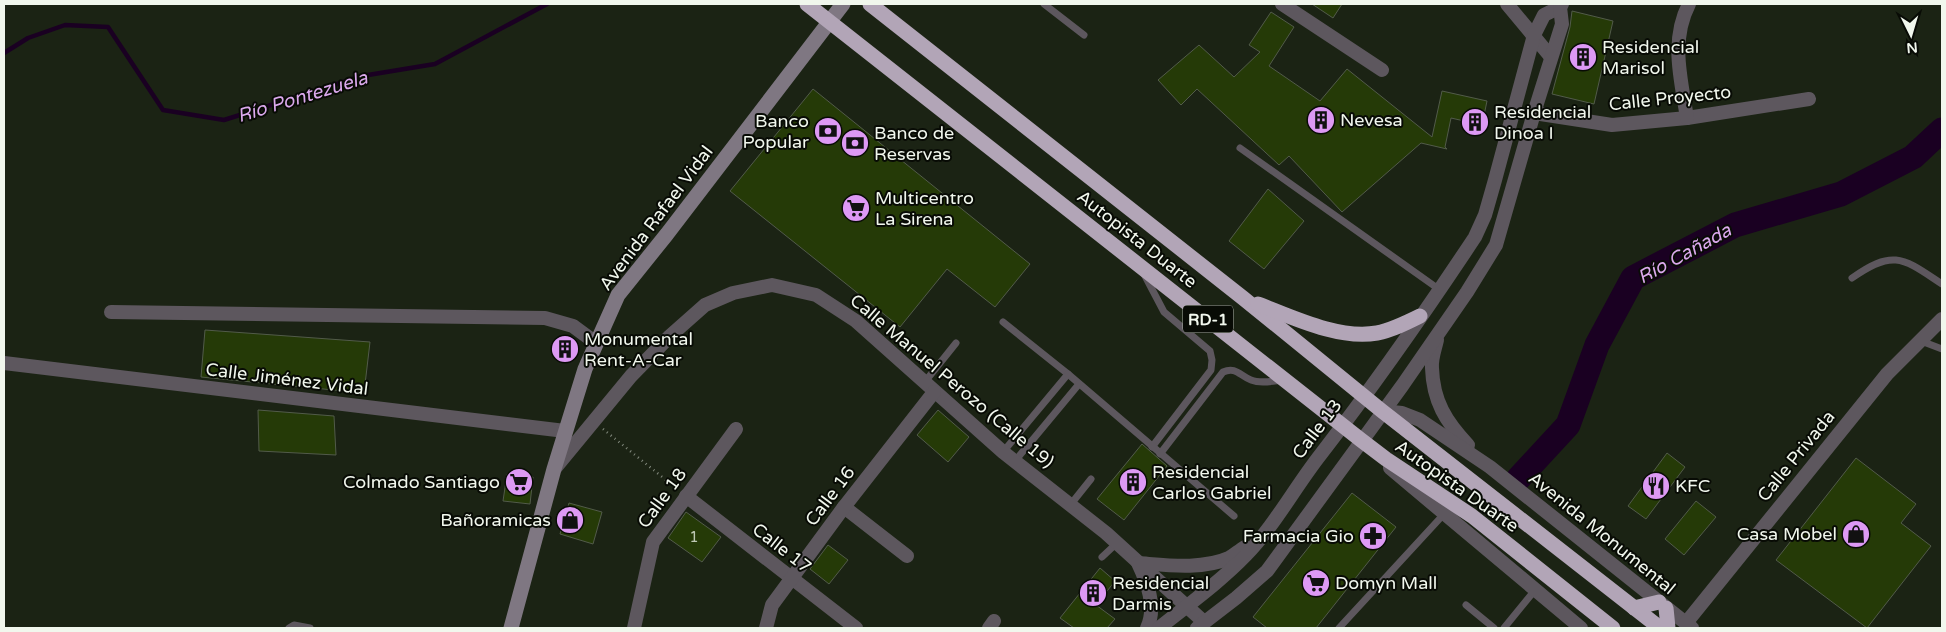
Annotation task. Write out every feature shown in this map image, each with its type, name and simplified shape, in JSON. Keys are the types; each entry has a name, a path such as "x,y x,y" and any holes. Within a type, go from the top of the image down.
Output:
{"highway":[{"name":"Autopista Duarte","path":"807,4 1361,440 1393,464 1472,516 1613,628"},
{"name":"Autopista Duarte","path":"870,4 1243,298 1382,411 1660,628"},
{"path":"1243,298 1292,317 1351,335 1376,333 1393,329 1420,316"},
{"path":"1634,608 1663,605 1668,628"}],"main road":[{"name":"Avenida Rafael Vidal","path":"512,628 565,431 585,369 618,295 843,4"}],"street":[{"path":"1507,4 1551,57"},
{"path":"1687,118 1679,62 1678,39 1682,18 1689,4"},
{"path":"1203,626 1267,571 1438,334 1496,245 1562,24 1561,5"},
{"name":"Calle 13","path":"1160,628 1219,581 1247,555 1264,534 1320,454 1344,426 1364,396 1384,372 1475,237 1485,215 1496,180 1534,35 1544,15 1561,5"},
{"path":"1290,6 1382,70"},
{"name":"Calle Proyecto","path":"1534,113 1612,124 1687,118 1809,99"},
{"path":"1444,284 1467,292"},
{"name":"Calle Manuel Perozo (Calle 19)","path":"554,469 631,376 670,336 706,304 733,293 772,286 816,295 856,321 1003,452 1071,504 1117,543 1187,606 1203,626"},
{"path":"111,312 545,318 573,326 596,343"},
{"name":"Calle Privada","path":"1689,626 1887,374 1942,319"},
{"name":"Avenida Monumental","path":"1438,334 1432,367 1441,411 1455,432 1490,467"},
{"name":"Calle Jiménez Vidal","path":"4,363 565,431"},
{"name":"Calle 16","path":"766,628 772,605 929,387"},
{"name":"Avenida Monumental","path":"1382,411 1402,413 1420,420 1490,467 1689,626"},
{"name":"Calle 18","path":"634,628 652,542 736,429"},
{"path":"1361,440 1383,462 1444,514 1582,628"},
{"name":"Calle 17","path":"686,496 856,628"},
{"path":"844,507 907,556"},
{"path":"1138,563 1185,566 1228,558 1264,534"},
{"path":"1138,563 1144,575 1150,599 1151,612 1147,628"}],"lane":[{"path":"1044,4 1084,35"},
{"path":"1240,148 1444,284"},
{"path":"1852,278 1882,261 1893,258 1908,262 1942,284"},
{"path":"1139,265 1164,312 1210,351 1212,360 1210,370 1152,447"},
{"path":"1003,322 1068,374 1234,516"},
{"path":"1920,341 1942,349"},
{"path":"929,387 956,343"},
{"path":"1160,454 1223,372 1228,370 1238,371 1250,380 1256,381 1285,380"},
{"path":"1003,452 1068,374"},
{"path":"1015,461 1079,384"},
{"path":"1071,504 1091,479"},
{"path":"1339,628 1444,514"},
{"path":"1102,558 1117,543"},
{"path":"1504,628 1535,590"},
{"path":"1466,605 1494,628"},
{"path":"289,628 294,625 310,628"}],"path":[{"path":"594,422 686,496"}],"building":[{"path":"1312,4 1342,4 1333,18"},
{"name":"Residencial Marisol","path":"1572,11 1613,21 1594,104 1552,94 1570,27"},
{"name":"Nevesa","path":"1271,12 1294,27 1269,66 1320,101 1347,69 1432,137 1442,91 1487,101 1482,125 1451,118 1445,147 1447,149 1421,143 1342,212 1289,156 1279,165 1197,89 1181,105 1158,80 1199,45 1234,77 1260,52 1249,45"},
{"name":"Multicentro La Sirena","path":"813,89 1030,264 995,307 947,269 900,327 730,191"},
{"path":"1268,189 1304,221 1264,269 1229,241"},
{"path":"205,330 370,342 364,393 201,377"},
{"name":"Monumental Rent-A-Car","path":"564,341 574,348 567,358 557,351"},
{"path":"258,410 334,416 336,455 259,451"},
{"path":"938,410 969,437 948,462 917,435"},
{"name":"Residencial Carlos Gabriel","path":"1142,444 1167,466 1124,520 1097,499"},
{"name":"KFC","path":"1667,453 1685,467 1646,519 1628,506"},
{"name":"Casa Mobel","path":"1856,458 1916,504 1901,523 1931,546 1867,628 1776,560"},
{"path":"507,474 533,477 530,504 503,501"},
{"name":"Domyn Mall","path":"1352,493 1396,527 1316,628 1267,628 1253,617"},
{"path":"1696,501 1716,517 1684,555 1665,539"},
{"path":"569,503 602,512 593,544 560,534"},
{"path":"686,512 721,537 702,562 668,538"},
{"path":"828,545 848,560 829,584 810,569"},
{"name":"Residencial Darmis","path":"1100,568 1115,581 1096,605 1115,619 1107,628 1074,628 1060,618"}],"waterway":[{"name":"Río Pontezuela","path":"4,53 28,38 65,25 108,27 163,110 224,120 362,76 435,64 547,4"},
{"name":"Río Cañada","path":"1519,478 1568,425 1597,345 1633,278 1735,225 1841,194 1913,157 1942,130"}],"place":[{"name":"Residencial Marisol","path":"1583,57"},
{"name":"Nevesa","path":"1321,120"},
{"name":"Residencial Dinoa I","path":"1475,122"},
{"name":"Banco Popular","path":"828,131"},
{"name":"Banco de Reservas","path":"855,143"},
{"name":"Multicentro La Sirena","path":"856,208"},
{"name":"Monumental Rent-A-Car","path":"565,349"},
{"name":"Colmado Santiago","path":"519,482"},
{"name":"Residencial Carlos Gabriel","path":"1133,482"},
{"name":"KFC","path":"1656,486"},
{"name":"Bañoramicas","path":"570,520"},
{"name":"Casa Mobel","path":"1856,534"},
{"name":"Farmacia Gio","path":"1373,536"},
{"name":"Domyn Mall","path":"1316,583"},
{"name":"Residencial Darmis","path":"1093,593"}]}
